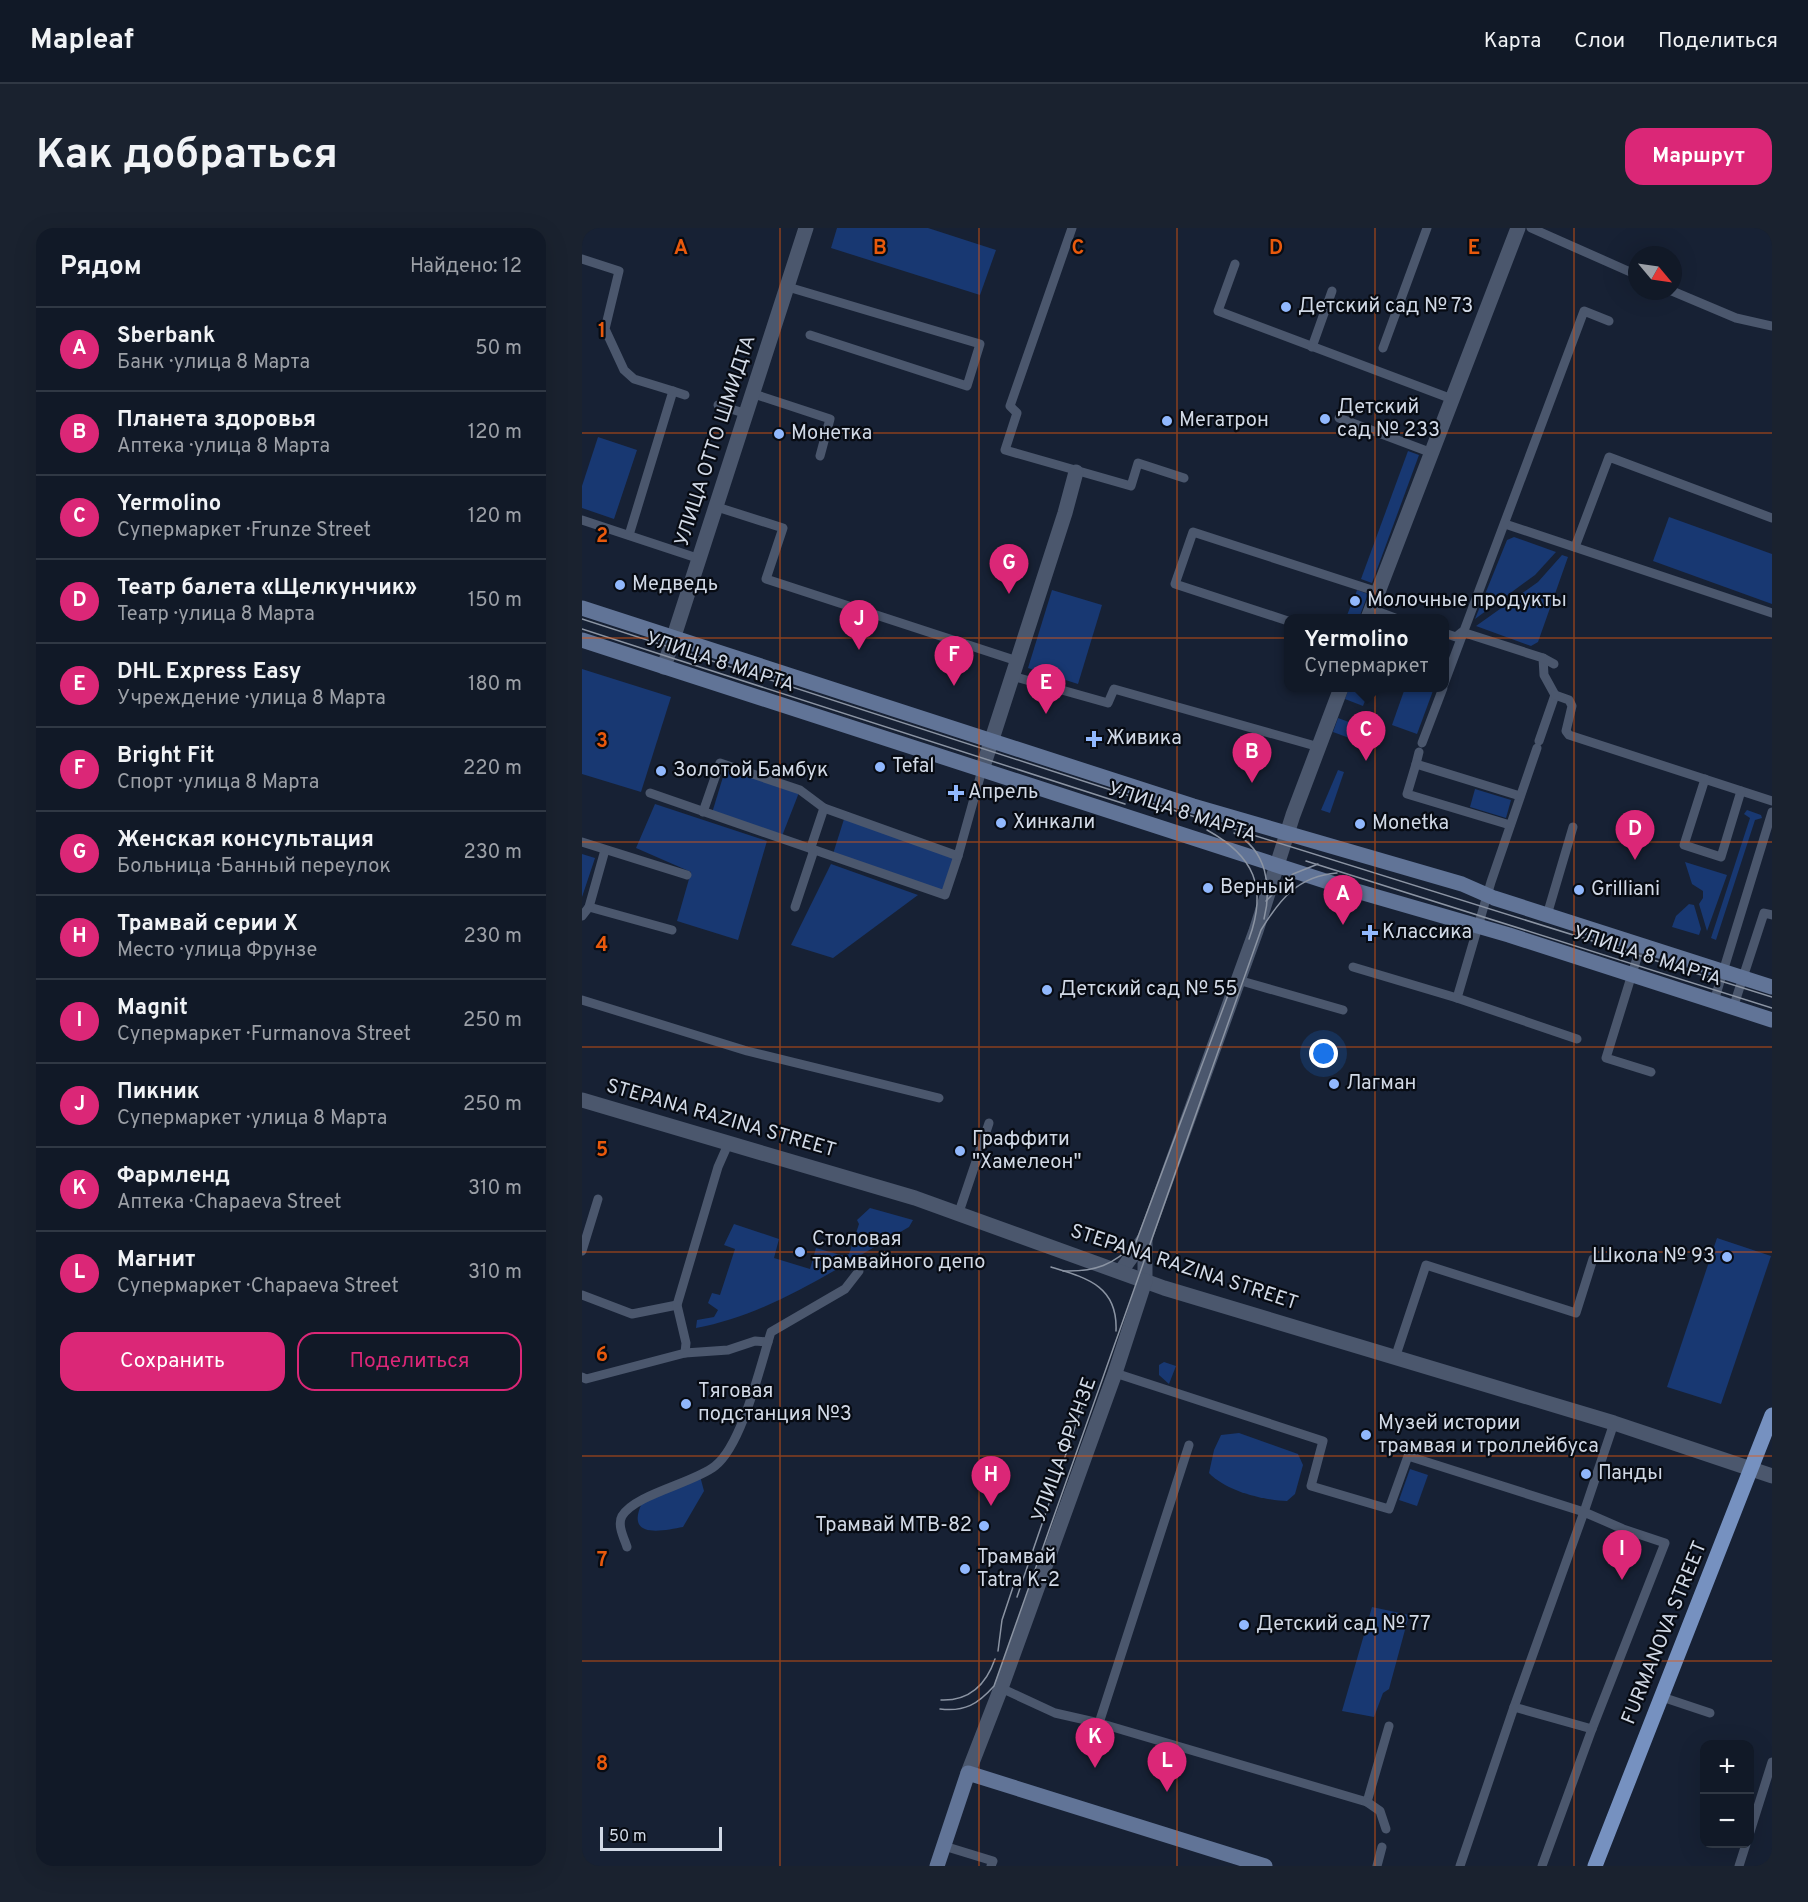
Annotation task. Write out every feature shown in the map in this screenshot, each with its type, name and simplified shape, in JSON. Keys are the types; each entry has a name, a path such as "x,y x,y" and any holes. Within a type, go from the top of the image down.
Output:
{"main road":[{"name":"УЛИЦА 8 МАРТА","path":"582,608 991,741 1287,834 1462,885 1487,896 1772,987"},
{"name":"УЛИЦА 8 МАРТА","path":"582,640 1277,866 1479,926 1772,1020"},
{"name":"FURMANOVA STREET","path":"1595,1866 1772,1414"},
{"path":"937,1866 968,1773 1265,1866"}],"street":[{"name":"УЛИЦА ОТТО ШМИДТА","path":"664,667 806,228"},
{"path":"1369,614 1518,228"},
{"path":"982,770 1076,472"},
{"name":"УЛИЦА ФРУНЗЕ","path":"1121,1271 1145,1238 1339,692"},
{"name":"STEPANA RAZINA STREET","path":"582,1100 915,1198 1145,1281 1614,1423 1772,1476"},
{"name":"УЛИЦА ФРУНЗЕ","path":"968,1773 1115,1373 1145,1281 1145,1238"}],"lane":[{"path":"1072,228 1010,406 1017,413 1005,450 1131,486 1138,464 1185,478"},
{"path":"1383,348 1427,228"},
{"path":"1531,228 1628,271"},
{"path":"582,259 619,271 605,329 624,370 634,379 685,395"},
{"path":"1235,264 1218,311 1452,399"},
{"path":"788,287 980,344 967,386 810,335"},
{"path":"1312,347 1332,291"},
{"path":"1682,295 1736,318 1772,326"},
{"path":"1449,669 1584,311 1609,321"},
{"path":"628,535 672,391"},
{"path":"754,394 830,419 820,456"},
{"path":"718,405 747,414"},
{"path":"1339,418 1432,453"},
{"path":"1575,547 1609,457 1772,518"},
{"path":"717,507 783,528 766,579 1108,703 1114,689 1319,747"},
{"path":"582,520 700,559"},
{"path":"1505,524 1772,613"},
{"path":"1284,620 1174,584 1193,532 1378,592"},
{"path":"1449,635 1456,637 1462,632"},
{"path":"1462,632 1543,658 1554,664"},
{"path":"1543,658 1544,675 1555,695 1569,700 1572,706 1566,731 1569,735 1772,801"},
{"path":"1441,692 1407,794 1510,825"},
{"path":"1457,998 1487,896 1555,695"},
{"path":"703,812 720,763 800,790 824,808 958,856"},
{"path":"1416,764 1520,796"},
{"path":"650,793 945,895 982,770"},
{"path":"1705,779 1684,845 1721,857 1742,791"},
{"path":"795,907 813,853 811,847 824,808"},
{"path":"1714,1001 1772,813"},
{"path":"1547,915 1573,827"},
{"path":"582,842 687,875"},
{"path":"582,916 589,907 605,850"},
{"path":"589,907 672,930"},
{"path":"1733,1008 1764,913 1772,915"},
{"path":"1641,945 1606,1058 1651,1072"},
{"path":"1353,966 1577,1039"},
{"path":"1238,980 1342,1010"},
{"path":"582,1000 747,1051 939,1098"},
{"path":"958,1215 989,1123"},
{"path":"685,1353 686,1343 677,1305 718,1167 729,1142"},
{"path":"582,1251 598,1199"},
{"path":"1395,1358 1426,1265 1576,1313 1593,1259"},
{"path":"627,1547 620,1526 622,1516 634,1505 712,1469 733,1445 771,1332 845,1288 859,1271"},
{"path":"582,1294 632,1314 677,1305"},
{"path":"582,1377 586,1379 685,1353 728,1350 755,1341 768,1342"},
{"path":"1115,1373 1323,1441 1311,1486 1389,1509 1408,1456 1584,1512 1623,1529 1665,1543 1592,1729 1542,1866"},
{"path":"1460,1866 1614,1423"},
{"path":"1099,1723 1189,1446"},
{"path":"1001,1688 1055,1713 1099,1723 1367,1802 1380,1811 1386,1829"},
{"path":"1662,1697 1710,1713"},
{"path":"1514,1707 1592,1729"},
{"path":"1367,1802 1389,1726"},
{"path":"1754,1817 1772,1762"},
{"path":"944,1846 993,1861 991,1866"},
{"path":"1377,1866 1382,1847"},
{"path":"1739,1866 1745,1848"}],"shaded area":[{"path":"837,228 928,228 996,250 980,295 831,248"},
{"path":"598,437 637,450 614,519 582,508 582,486"},
{"path":"1408,451 1419,455 1372,583 1361,579"},
{"path":"1669,517 1772,554 1772,604 1653,561"},
{"path":"1514,537 1556,552 1535,575 1475,619 1507,540"},
{"path":"1562,555 1568,557 1538,642 1531,646 1476,626 1538,582"},
{"path":"1052,590 1102,605 1078,684 1028,668"},
{"path":"1357,590 1368,594 1360,614 1348,614 1351,605 1356,606 1359,598 1355,596"},
{"path":"582,669 671,697 641,792 582,774"},
{"path":"1348,692 1368,692 1363,706 1345,699"},
{"path":"1404,692 1433,692 1417,734 1392,725"},
{"path":"1338,718 1357,725 1352,739 1333,732"},
{"path":"726,767 800,790 782,836 712,813"},
{"path":"1338,770 1344,772 1330,813 1321,810"},
{"path":"1475,789 1511,800 1506,818 1470,807"},
{"path":"655,804 767,841 738,940 677,921 691,872 636,848"},
{"path":"1747,810 1761,815 1762,818 1755,820 1716,940 1711,938 1750,818 1744,814"},
{"path":"844,819 954,857 943,893 833,854"},
{"path":"582,854 595,858 582,897"},
{"path":"1685,862 1727,875 1707,931 1699,904 1703,898 1703,891 1692,884"},
{"path":"831,864 918,895 833,958 791,945"},
{"path":"1689,904 1694,905 1701,929 1699,935 1672,927 1676,916"},
{"path":"870,1208 913,1220 909,1227 779,1300 752,1312 696,1328 697,1320 714,1317 718,1310 708,1303 712,1293 720,1295 735,1249 724,1245 734,1224 779,1239 774,1258 810,1269 816,1248 844,1256 849,1254 859,1224 857,1220"},
{"path":"1717,1238 1771,1256 1721,1404 1667,1387"},
{"path":"1164,1362 1176,1366 1169,1384 1159,1375 1159,1365"},
{"path":"1239,1433 1298,1454 1303,1465 1295,1494 1287,1501 1267,1499 1235,1490 1209,1473 1214,1450 1221,1435"},
{"path":"1410,1469 1428,1475 1417,1506 1399,1500"},
{"path":"700,1476 704,1491 683,1527 656,1531 642,1527 638,1522 638,1515 642,1503"},
{"path":"1372,1607 1409,1615 1389,1689 1383,1693 1374,1717 1342,1711"}],"tram line":[{"path":"582,619 1176,811 1772,997"},
{"path":"582,629 1125,804"},
{"path":"1207,830 1236,851 1246,862 1253,875 1257,904 1249,939"},
{"path":"1234,833 1254,849 1264,870 1267,882 1264,919"},
{"path":"1306,861 1772,1008"},
{"path":"1266,901 1293,874 1318,864"},
{"path":"940,1709 964,1708 982,1698 994,1686 1261,930 1275,908 1301,884 1323,875 1337,873"},
{"path":"1063,1271 1103,1266 1112,1262 1136,1242 1231,987"},
{"path":"1051,1267 1077,1275 1098,1286 1112,1304 1116,1331"},
{"path":"1017,1597 1083,1404 1093,1385"},
{"path":"998,1651 1002,1620 1014,1584"},
{"path":"941,1700 960,1698 975,1690 987,1677 995,1659"}],"place":[{"name":"Детский сад № 73","path":"1286,307"},
{"name":"Детский сад № 233","path":"1325,419"},
{"name":"Мегатрон","path":"1167,421"},
{"name":"Монетка","path":"779,434"},
{"name":"Медведь","path":"620,585"},
{"name":"Женская консультация","path":"1009,594"},
{"name":"Молочные продукты","path":"1355,601"},
{"name":"Пикник","path":"859,650"},
{"name":"Bright Fit","path":"954,686"},
{"name":"DHL Express Easy","path":"1046,714"},
{"name":"Живика","path":"1094,739"},
{"name":"Yermolino","path":"1366,761"},
{"name":"Tefal","path":"880,767"},
{"name":"Золотой Бамбук","path":"661,771"},
{"name":"Планета здоровья","path":"1252,783"},
{"name":"Апрель","path":"956,793"},
{"name":"Хинкали","path":"1001,823"},
{"name":"Monetka","path":"1360,824"},
{"name":"Театр балета «Щелкунчик»","path":"1635,860"},
{"name":"Верный","path":"1208,888"},
{"name":"Grilliani","path":"1579,890"},
{"name":"Sberbank","path":"1343,925"},
{"name":"Классика","path":"1370,933"},
{"name":"Детский сад № 55","path":"1047,990"},
{"name":"Лагман","path":"1334,1084"},
{"name":"Граффити \"Хамелеон\"","path":"960,1151"},
{"name":"Столовая трамвайного депо","path":"800,1252"},
{"name":"Школа № 93","path":"1727,1257"},
{"name":"Тяговая подстанция №3","path":"686,1404"},
{"name":"Музей истории трамвая и троллейбуса","path":"1366,1435"},
{"name":"Панды","path":"1586,1474"},
{"name":"Трамвай серии X","path":"991,1506"},
{"name":"Трамвай МТВ-82","path":"984,1526"},
{"name":"Трамвай Tatra K-2","path":"965,1569"},
{"name":"Magnit","path":"1622,1580"},
{"name":"Детский сад № 77","path":"1244,1625"},
{"name":"Фармленд","path":"1095,1768"},
{"name":"Магнит","path":"1167,1792"}]}
